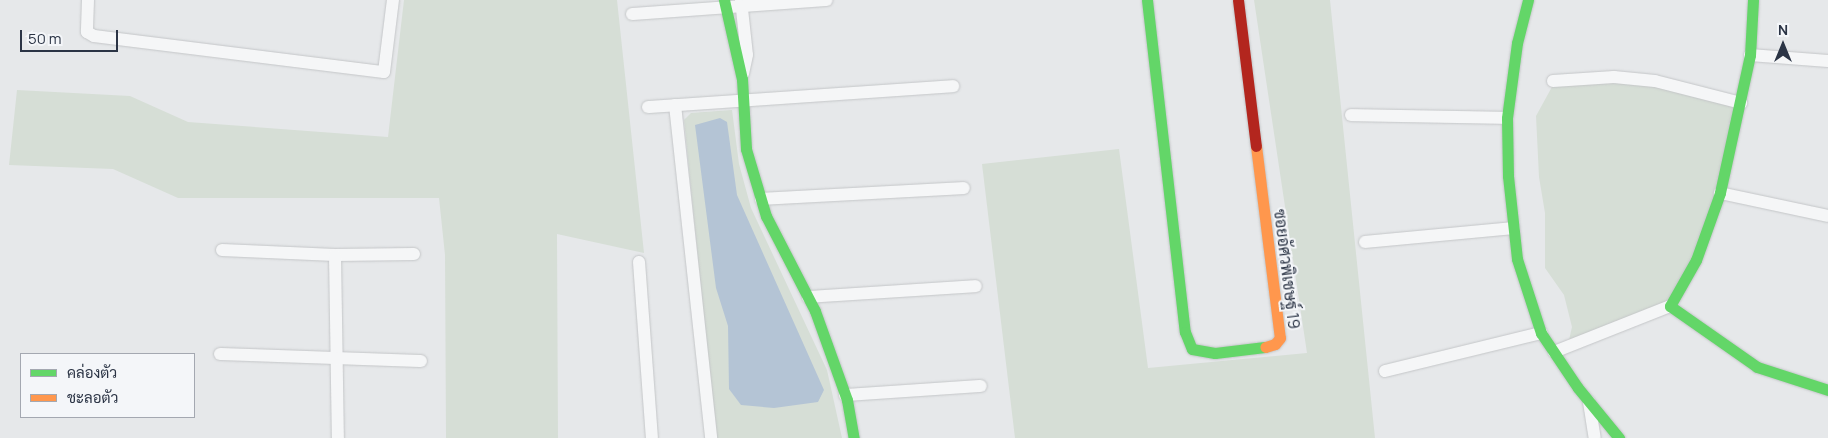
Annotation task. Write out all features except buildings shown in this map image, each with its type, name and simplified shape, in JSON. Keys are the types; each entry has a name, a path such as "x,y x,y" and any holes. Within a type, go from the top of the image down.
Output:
{"street":[{"path":"88,0 87,32 94,36 384,72 393,0"},
{"path":"632,14 724,4 826,0"},
{"name":"ซอยอัศวพิเชษฐ์ 19","path":"1147,0 1185,332 1192,349 1215,353 1266,347 1276,344 1280,338 1238,0"},
{"path":"1554,352 1670,306 1696,260 1720,193 1750,55 1753,0"},
{"path":"1525,1 1517,43 1507,118 1512,228 1517,259 1541,333 1589,402 1619,438"},
{"path":"742,3 747,55 742,78"},
{"path":"724,4 742,78 746,149 766,216 808,297 845,396 854,438"},
{"path":"1750,55 1828,61"},
{"path":"1553,81 1614,77 1655,81 1741,103"},
{"path":"648,106 953,86"},
{"path":"675,105 710,438"},
{"path":"1351,115 1507,118"},
{"path":"761,199 964,188"},
{"path":"1720,193 1828,216"},
{"path":"1365,242 1512,228"},
{"path":"222,250 335,255 414,254"},
{"path":"335,255 338,438"},
{"path":"639,262 652,438"},
{"path":"808,297 976,286"},
{"path":"1670,306 1757,368 1828,390"},
{"path":"1385,371 1541,333"},
{"path":"220,354 421,361"},
{"path":"845,396 981,386"},
{"path":"1589,402 1595,438"}],"shaded area":[{"path":"404,0 617,0 644,253 557,234 558,438 446,438 445,255 439,198 178,198 113,169 9,165 17,90 130,96 188,122 388,137"},
{"path":"1254,0 1330,0 1375,438 1015,438 982,164 1119,149 1148,368 1307,353"},
{"path":"1614,82 1655,87 1736,105 1714,197 1678,305 1569,340 1572,327 1564,295 1545,268 1545,213 1539,177 1536,116 1553,85"},
{"path":"732,110 739,164 751,208 827,370 842,438 716,438 684,120 691,113"}],"water":[{"path":"720,118 727,122 737,195 824,390 818,402 774,408 741,405 729,389 728,326 716,288 695,125"}],"traffic: fast":[{"path":"724,0 742,79 746,149 766,216 815,311 847,400 854,438"},
{"path":"1147,0 1185,332 1192,349 1215,353 1265,347"},
{"path":"1528,0 1517,43 1507,118 1508,176 1517,259 1541,333 1578,388 1619,438"},
{"path":"1753,0 1750,55 1720,193 1696,260 1670,306 1757,367 1828,390"}],"traffic: slow":[{"path":"1256,146 1280,338 1275,344 1265,347"}],"traffic: jam":[{"path":"1238,0 1256,146"}]}
